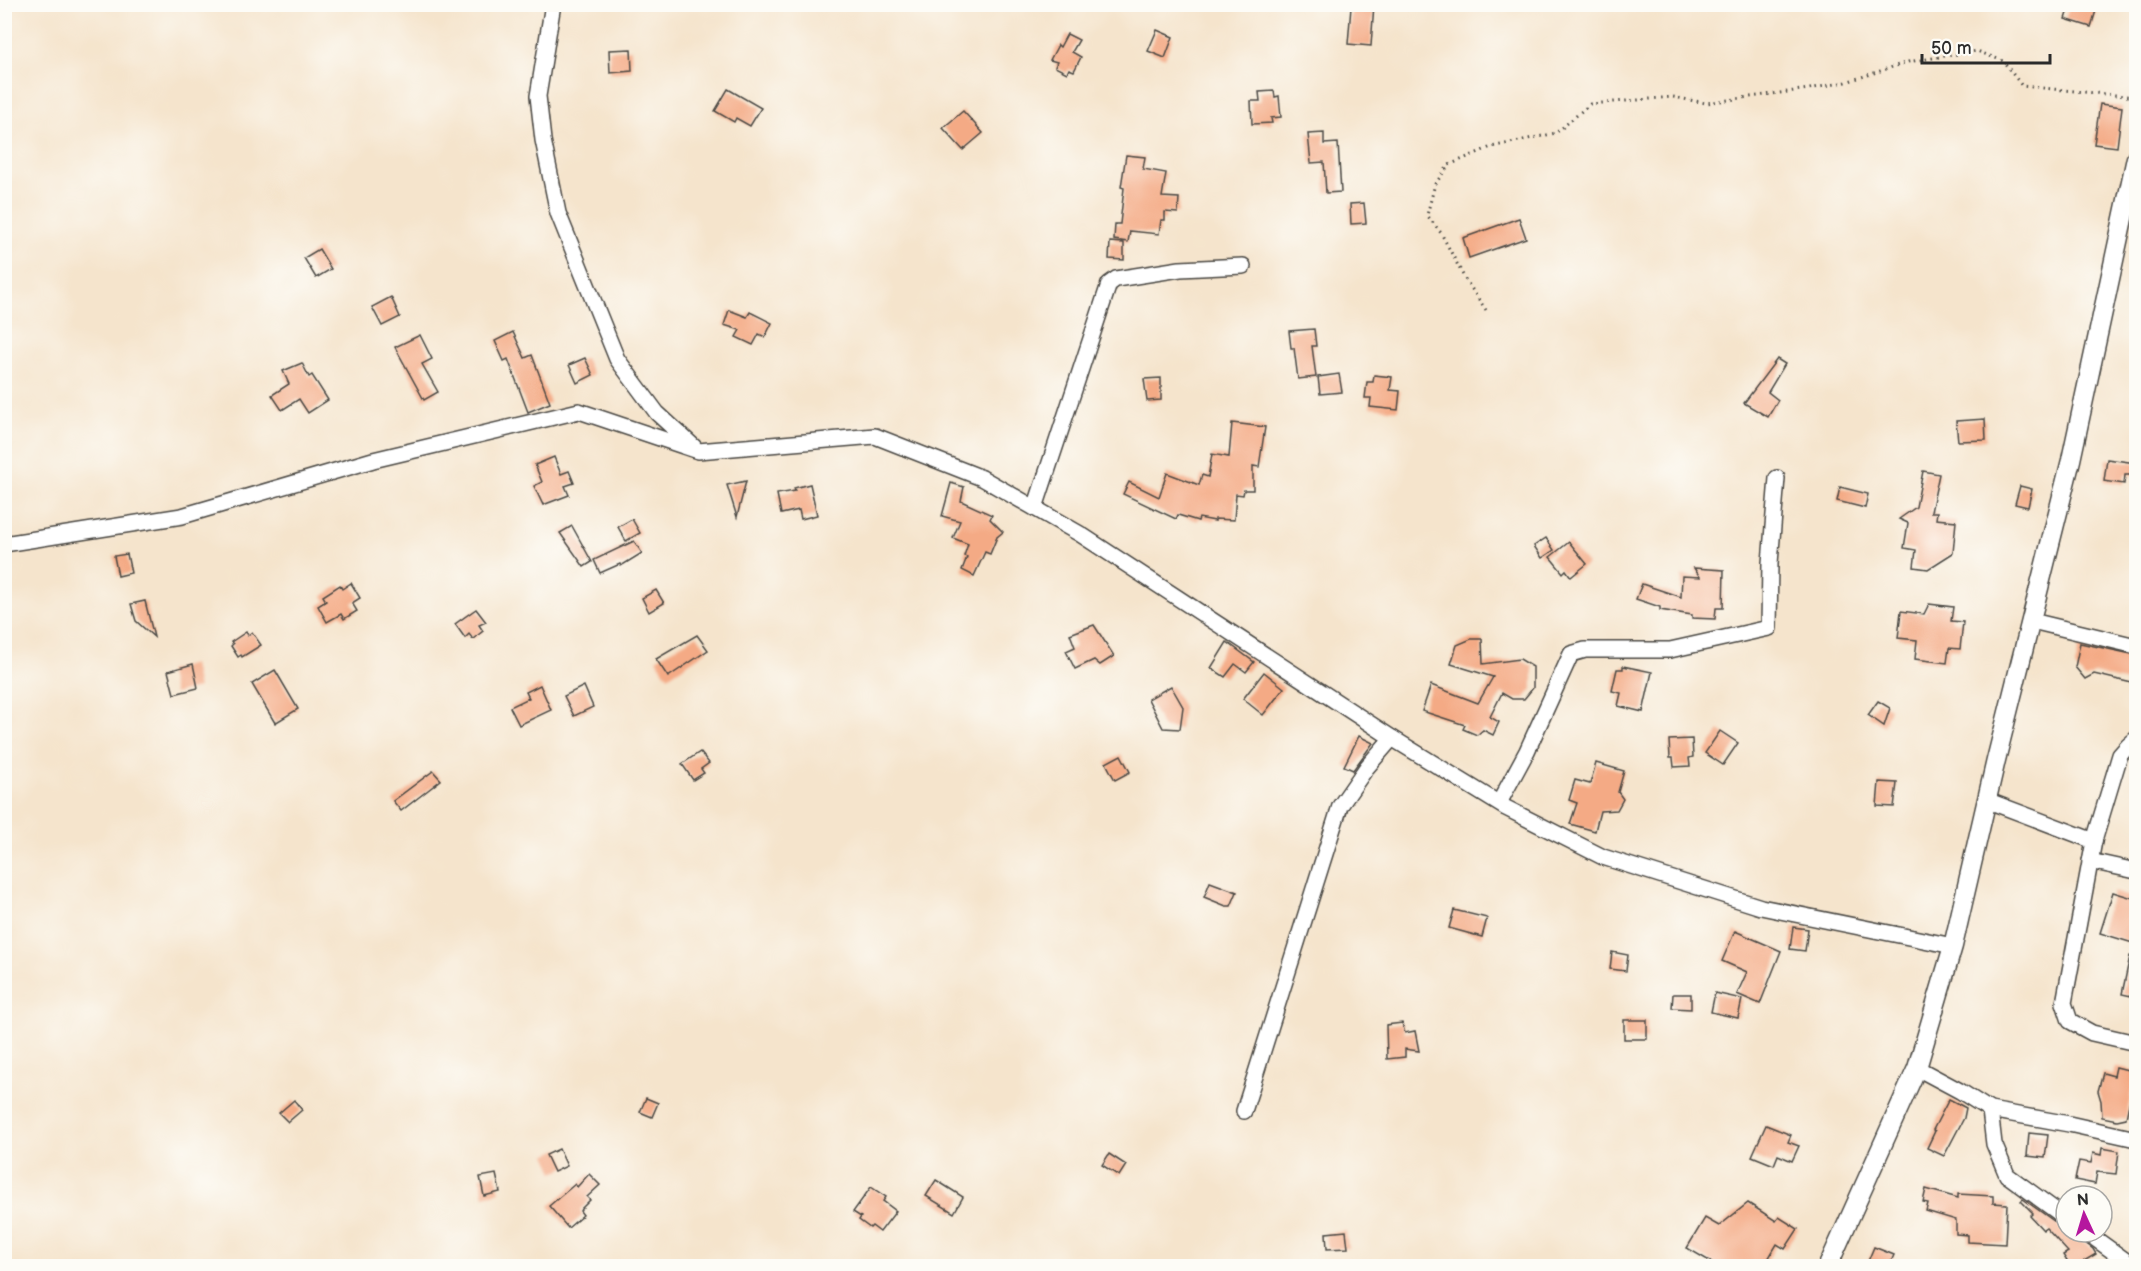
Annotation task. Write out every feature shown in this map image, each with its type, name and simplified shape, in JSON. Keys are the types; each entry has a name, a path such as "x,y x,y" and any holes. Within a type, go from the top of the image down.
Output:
{"street":[{"path":"553,4 538,96 543,140 558,213 617,359 657,414 698,451"},
{"path":"1828,1266 1917,1068 1953,946 1986,800 2071,460 2136,158"},
{"path":"1035,508 1109,284 1120,278 1180,269 1243,266"},
{"path":"4,544 182,516 373,460 579,411 698,451 875,436 982,478 1080,534 1392,738 1499,803 1603,857 1761,907 1953,946"},
{"path":"1499,803 1532,741 1570,654 1585,650 1670,650 1769,628 1770,563 1777,478"},
{"path":"2031,621 2136,646"},
{"path":"1244,1111 1340,806 1367,766 1392,738"},
{"path":"2136,739 2120,755 2094,841 2064,1003 2070,1021 2092,1033 2136,1044"},
{"path":"1986,800 2094,841"},
{"path":"2090,861 2136,871"},
{"path":"1917,1068 1990,1110 2136,1139"},
{"path":"1990,1110 1994,1144 2007,1175 2054,1209"},
{"path":"2103,1244 2133,1266"}],"path":[{"path":"1486,310 1465,279 1441,233 1427,215 1435,184 1449,165 1491,147 1556,133 1590,104 1673,97 1706,103 1809,89 1846,82 1908,62 1977,51 2003,61 2022,87 2136,97"}],"building":[{"path":"1353,4 1374,4 1371,46 1348,44"},
{"path":"2070,4 2098,4 2091,27 2065,19"},
{"path":"1157,30 1173,37 1165,58 1148,51"},
{"path":"1067,34 1079,40 1072,52 1081,57 1074,71 1069,69 1067,73 1055,67 1057,62 1050,60"},
{"path":"631,49 632,71 610,73 609,50"},
{"path":"728,89 761,108 750,126 736,118 734,122 715,111"},
{"path":"1274,91 1275,97 1279,96 1281,117 1271,118 1272,123 1252,124 1251,101 1260,101 1259,92"},
{"path":"2100,104 2122,107 2117,147 2094,144"},
{"path":"963,111 983,133 963,150 943,128"},
{"path":"1324,133 1324,144 1338,143 1341,192 1326,193 1324,162 1311,163 1308,134"},
{"path":"1126,155 1145,157 1143,169 1166,173 1162,197 1179,198 1178,213 1165,212 1165,220 1161,220 1159,234 1130,231 1128,242 1114,240 1115,224 1120,224 1124,188 1121,187"},
{"path":"1364,203 1366,223 1351,224 1350,204"},
{"path":"1519,218 1526,238 1469,258 1463,238"},
{"path":"1110,242 1124,243 1124,260 1109,259"},
{"path":"319,249 331,269 316,278 304,258"},
{"path":"391,297 400,317 382,326 372,307"},
{"path":"729,310 747,317 750,312 772,323 765,337 759,334 753,345 736,337 740,330 724,325"},
{"path":"1314,329 1316,346 1312,346 1316,377 1298,379 1289,331"},
{"path":"513,332 525,358 532,355 550,403 528,412 508,359 504,361 495,341"},
{"path":"420,335 432,359 422,364 438,392 424,400 395,347"},
{"path":"585,358 593,375 577,383 569,365"},
{"path":"1777,359 1785,364 1768,392 1778,400 1768,417 1744,403"},
{"path":"302,363 309,377 312,375 328,400 308,413 299,399 282,410 272,395 289,384 283,371"},
{"path":"1339,374 1342,392 1320,394 1318,377"},
{"path":"1374,375 1392,377 1390,390 1400,391 1398,410 1370,407 1371,398 1365,398 1367,382 1373,382"},
{"path":"1161,378 1161,400 1147,401 1144,379"},
{"path":"1985,419 1986,440 1958,441 1956,421"},
{"path":"1232,423 1265,427 1259,467 1253,466 1253,490 1244,490 1243,495 1236,494 1234,520 1215,519 1215,521 1199,518 1198,521 1178,515 1176,519 1123,494 1129,482 1159,497 1167,473 1199,485 1202,475 1208,477 1212,454 1229,457"},
{"path":"554,457 561,474 569,471 574,483 565,486 569,495 543,505 534,486 542,482 535,465"},
{"path":"2107,459 2136,463 2136,475 2125,475 2124,484 2104,481"},
{"path":"1923,471 1939,474 1931,512 1937,512 1936,519 1956,521 1953,553 1928,569 1914,567 1916,550 1904,548 1908,523 1899,519 1916,507"},
{"path":"746,481 737,517 727,485"},
{"path":"951,483 964,487 961,501 992,515 990,519 1003,532 997,537 990,554 985,552 974,576 962,570 967,557 964,556 968,544 953,538 960,521 942,516"},
{"path":"810,484 817,515 801,519 799,510 781,514 777,494 795,491 794,488"},
{"path":"2020,486 2032,489 2028,507 2015,504"},
{"path":"1840,487 1868,494 1865,508 1837,501"},
{"path":"632,519 640,533 626,541 618,527"},
{"path":"572,526 592,562 584,567 560,533"},
{"path":"1546,538 1554,550 1542,558 1534,546"},
{"path":"634,541 642,553 621,566 620,564 600,573 594,560"},
{"path":"1569,542 1587,564 1571,577 1566,570 1563,573 1550,557"},
{"path":"127,554 131,573 118,576 114,556"},
{"path":"1694,568 1724,570 1723,608 1716,608 1715,619 1692,618 1692,615 1660,610 1660,607 1636,599 1642,584 1681,597 1682,576 1700,577"},
{"path":"351,583 360,598 352,603 357,611 344,619 341,614 327,622 318,606 326,601 323,596 340,585 342,589"},
{"path":"656,590 664,603 649,612 642,598"},
{"path":"145,601 154,637 136,621 131,604"},
{"path":"1929,604 1953,607 1951,621 1963,622 1960,649 1949,648 1947,663 1915,659 1917,640 1898,638 1901,611 1924,614"},
{"path":"476,609 486,622 479,625 483,631 473,639 469,634 465,638 455,624"},
{"path":"1094,625 1114,656 1100,665 1094,660 1075,669 1066,651 1075,647 1070,634"},
{"path":"246,632 248,635 252,632 261,645 242,657 241,655 238,657 231,642"},
{"path":"697,635 708,650 668,677 656,659"},
{"path":"1471,639 1482,639 1483,664 1520,659 1533,667 1533,688 1524,699 1512,699 1502,693 1490,717 1499,722 1493,735 1483,730 1477,735 1463,729 1465,725 1422,711 1431,685 1478,703 1493,677 1451,664 1457,645"},
{"path":"1227,642 1254,662 1246,672 1235,664 1225,677 1211,668"},
{"path":"2080,643 2136,655 2136,684 2094,674 2085,679 2075,667"},
{"path":"193,664 198,688 174,694 168,671"},
{"path":"1623,666 1652,672 1643,712 1618,706 1621,693 1612,691 1617,669 1623,669"},
{"path":"275,670 298,709 275,723 252,684"},
{"path":"1264,672 1284,688 1263,715 1243,699"},
{"path":"540,685 551,710 519,725 510,707 529,698 526,692"},
{"path":"584,686 593,707 574,716 564,696"},
{"path":"1171,686 1183,707 1180,729 1163,728 1148,699"},
{"path":"1878,701 1890,708 1884,726 1868,715"},
{"path":"1720,731 1738,743 1723,765 1705,753"},
{"path":"1359,736 1373,743 1353,770 1344,766"},
{"path":"1692,739 1693,757 1689,758 1690,766 1674,767 1673,758 1670,758 1669,740"},
{"path":"700,752 709,763 701,769 704,773 693,780 682,764"},
{"path":"1121,755 1130,772 1115,780 1106,763"},
{"path":"1596,763 1624,771 1618,792 1623,799 1617,810 1600,811 1595,831 1570,824 1577,803 1569,800 1575,780 1590,784"},
{"path":"433,771 441,780 401,811 393,801"},
{"path":"1879,782 1897,783 1894,807 1877,806"},
{"path":"1210,882 1237,892 1231,906 1204,897"},
{"path":"2113,892 2136,899 2136,944 2100,933"},
{"path":"1454,910 1487,918 1482,937 1449,928"},
{"path":"1793,927 1808,929 1805,951 1790,949"},
{"path":"1735,931 1781,951 1760,1004 1737,994 1747,972 1722,961"},
{"path":"1612,952 1628,955 1626,971 1610,969"},
{"path":"2130,956 2136,957 2136,997 2122,994"},
{"path":"1715,993 1742,999 1738,1018 1711,1012"},
{"path":"1673,994 1691,994 1691,1009 1672,1008"},
{"path":"1624,1020 1647,1020 1647,1039 1624,1039"},
{"path":"1402,1023 1405,1033 1415,1031 1419,1051 1405,1049 1405,1057 1387,1059 1386,1025"},
{"path":"2116,1067 2136,1072 2126,1118 2117,1120 2102,1117 2098,1091 2103,1073 2114,1076"},
{"path":"646,1098 658,1103 652,1117 640,1112"},
{"path":"1949,1099 1966,1108 1964,1118 1944,1156 1927,1148 1935,1131 1933,1130"},
{"path":"294,1100 302,1110 288,1122 279,1113"},
{"path":"1766,1125 1791,1135 1788,1142 1799,1146 1792,1161 1778,1155 1774,1165 1752,1156"},
{"path":"2029,1133 2048,1135 2045,1158 2027,1156"},
{"path":"2102,1148 2119,1151 2116,1174 2097,1172 2095,1184 2075,1180 2079,1161 2091,1163 2093,1153 2101,1155"},
{"path":"559,1149 567,1166 554,1172 546,1155"},
{"path":"1109,1154 1126,1165 1119,1176 1102,1165"},
{"path":"496,1174 500,1192 484,1196 480,1177"},
{"path":"589,1174 600,1185 587,1197 590,1200 580,1211 583,1215 568,1228 549,1206 575,1184 577,1187"},
{"path":"936,1180 963,1197 954,1213 926,1196"},
{"path":"871,1187 886,1197 883,1201 896,1211 880,1232 859,1220 861,1217 853,1212"},
{"path":"1926,1189 1958,1198 1958,1194 1993,1196 1993,1203 2007,1204 2005,1244 1968,1242 1968,1235 1956,1234 1956,1220 1926,1211 1928,1203 1923,1202"},
{"path":"2023,1199 2054,1221 2054,1237 2046,1228 2043,1230 2030,1216 2033,1213 2021,1201"},
{"path":"1748,1203 1776,1221 1779,1217 1798,1229 1785,1249 1777,1244 1764,1266 1718,1266 1687,1248 1705,1218 1719,1226"},
{"path":"1346,1231 1348,1248 1327,1249 1326,1233"},
{"path":"2061,1244 2086,1244 2096,1254 2084,1261 2087,1266 2070,1266 2063,1255 2068,1252"},
{"path":"1874,1247 1894,1255 1889,1266 1866,1266"}]}
